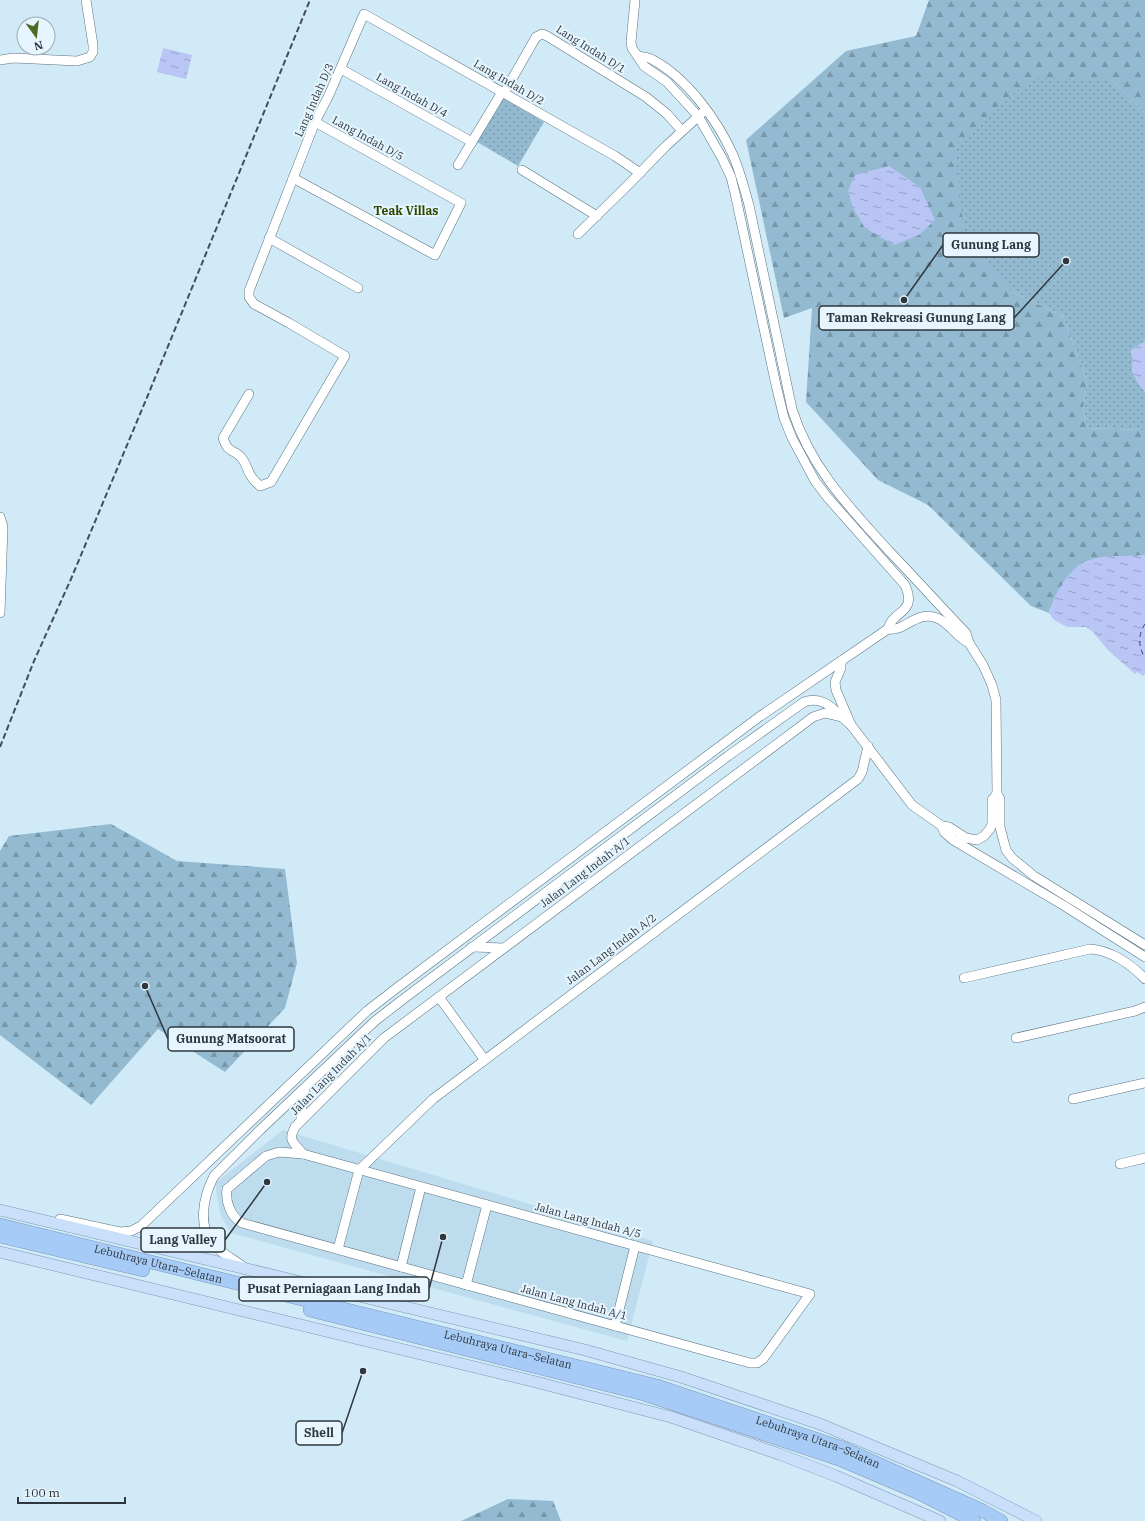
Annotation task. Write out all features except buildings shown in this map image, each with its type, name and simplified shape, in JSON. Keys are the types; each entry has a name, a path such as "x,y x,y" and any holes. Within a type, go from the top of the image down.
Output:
{"highway":[{"name":"Lebuhraya Utara–Selatan","path":"0,1225 657,1386 842,1448 983,1511 1001,1521"},
{"name":"Lebuhraya Utara–Selatan","path":"0,1236 212,1286 644,1394 839,1459 919,1494 974,1521"}],"main road":[{"path":"0,1210 585,1350 681,1377 820,1424 957,1481 1036,1521"},
{"path":"0,1252 532,1381 671,1417 808,1465 940,1521"}],"street":[{"path":"0,60 13,58 78,61 90,56 93,52 93,45 86,0"},
{"path":"19,1215 50,1217 120,1232 131,1231 141,1226 367,1011 759,717 888,629 890,622 904,610 907,605 909,595 905,585 828,498 815,481 792,438 784,418 776,385 736,193 731,177 714,143 698,116 667,82 644,66 632,48 631,42 635,0"},
{"name":"Lang Indah D/3","path":"249,394 223,438 226,447 232,452 240,455 252,478 260,486 271,482 345,356 254,304 249,296 249,290 315,122 341,69 364,14"},
{"name":"Lang Indah D/2","path":"364,14 615,156 640,173"},
{"name":"Lang Indah D/1","path":"458,165 503,93 536,36 542,34 646,97 667,114 682,132"},
{"path":"638,56 652,59 672,72 681,80 706,110 724,138 740,174 749,205 792,409 820,470 839,496 966,633 969,643 983,665 992,685 996,700 997,794 1000,800 1000,826 1006,850 1012,858 1034,876 1145,945"},
{"name":"Lang Indah D/4","path":"341,69 472,142"},
{"path":"578,234 698,116 706,110"},
{"name":"Lang Indah D/5","path":"293,178 436,254 461,204 315,122"},
{"path":"522,170 597,216"},
{"path":"270,238 358,288"},
{"path":"0,517 3,527 0,609"},
{"path":"888,629 893,630 900,628 914,619 921,617 933,617 943,621 961,639 969,643"},
{"path":"841,661 841,668 836,682 836,690 852,725 912,805 942,826 949,827 970,839 980,838 990,829 992,800 997,794"},
{"name":"Jalan Lang Indah A/1","path":"246,1269 216,1247 207,1234 203,1215 208,1190 214,1176 260,1130 376,1021 472,947 728,756 804,702 814,700 827,704 852,725"},
{"name":"Jalan Lang Indah A/1","path":"303,1154 293,1145 292,1137 295,1127 384,1038 813,717 825,713 841,717"},
{"name":"Jalan Lang Indah A/2","path":"359,1170 433,1099 484,1059 858,779 862,772 868,746"},
{"path":"942,826 944,832 954,840 1069,909 1145,957"},
{"path":"472,947 504,948"},
{"path":"964,978 1090,949 1100,950 1109,954 1132,967 1145,979"},
{"path":"439,997 484,1059"},
{"path":"1016,1038 1145,1007"},
{"path":"1073,1099 1145,1083"},
{"path":"301,1120 300,1111 305,1094 305,1088"},
{"name":"Jalan Lang Indah A/1","path":"303,1154 279,1152 266,1156 228,1187 227,1196 231,1210 237,1220 242,1223 400,1267 757,1363 764,1359 810,1294"},
{"name":"Jalan Lang Indah A/5","path":"303,1154 810,1294"},
{"path":"1120,1164 1145,1158"},
{"path":"338,1249 359,1170"},
{"path":"400,1267 421,1187"},
{"path":"466,1285 487,1205"},
{"path":"615,1326 635,1246"}],"shaded area":[{"path":"283,1130 653,1241 627,1341 231,1233 220,1214 215,1183"}],"green space":[{"path":"929,0 1145,0 1145,113 1110,79 1012,292 1063,316 1087,381 1083,410 1087,428 1145,430 1145,555 1129,557 1050,608 1049,613 1031,606 928,505 878,480 806,402 812,308 784,318 746,140 846,51 916,36"},
{"path":"1032,78 1110,79 1145,113 1145,341 1132,350 1131,353 1133,359 1133,374 1145,391 1145,430 1087,428 1083,410 1087,381 1063,316 1012,292 964,231 954,146"},
{"path":"503,98 544,122 518,166 477,142"},
{"path":"111,824 177,861 285,869 297,963 285,1008 225,1072 158,1029 91,1105 0,1035 0,851 9,836"},
{"path":"508,1499 553,1501 561,1521 461,1521"}],"water":[{"path":"163,48 192,55 186,79 157,72"},
{"path":"889,166 920,187 935,220 919,235 894,245 865,228 853,208 848,191 855,175"},
{"path":"1145,341 1145,391 1133,374 1133,359 1131,352"},
{"path":"1145,555 1145,674 1143,676 1137,672 1135,674 1108,650 1092,631 1086,627 1067,627 1054,620 1049,613 1063,582 1082,564 1089,560 1109,556"}],"ferry route":[{"path":"1145,624 1140,636 1140,645 1145,658"}],"railway":[{"path":"0,747 34,661 71,579 148,395 310,0"}],"place":[{"name":"Taman Rekreasi Gunung Lang","path":"1066,261"},
{"name":"Gunung Lang","path":"904,300"},
{"name":"Gunung Matsoorat","path":"145,986"},
{"name":"Lang Valley","path":"267,1182"},
{"name":"Pusat Perniagaan Lang Indah","path":"443,1237"},
{"name":"Shell","path":"363,1371"}],"district":[{"name":"Teak Villas","path":"406,211"}]}
